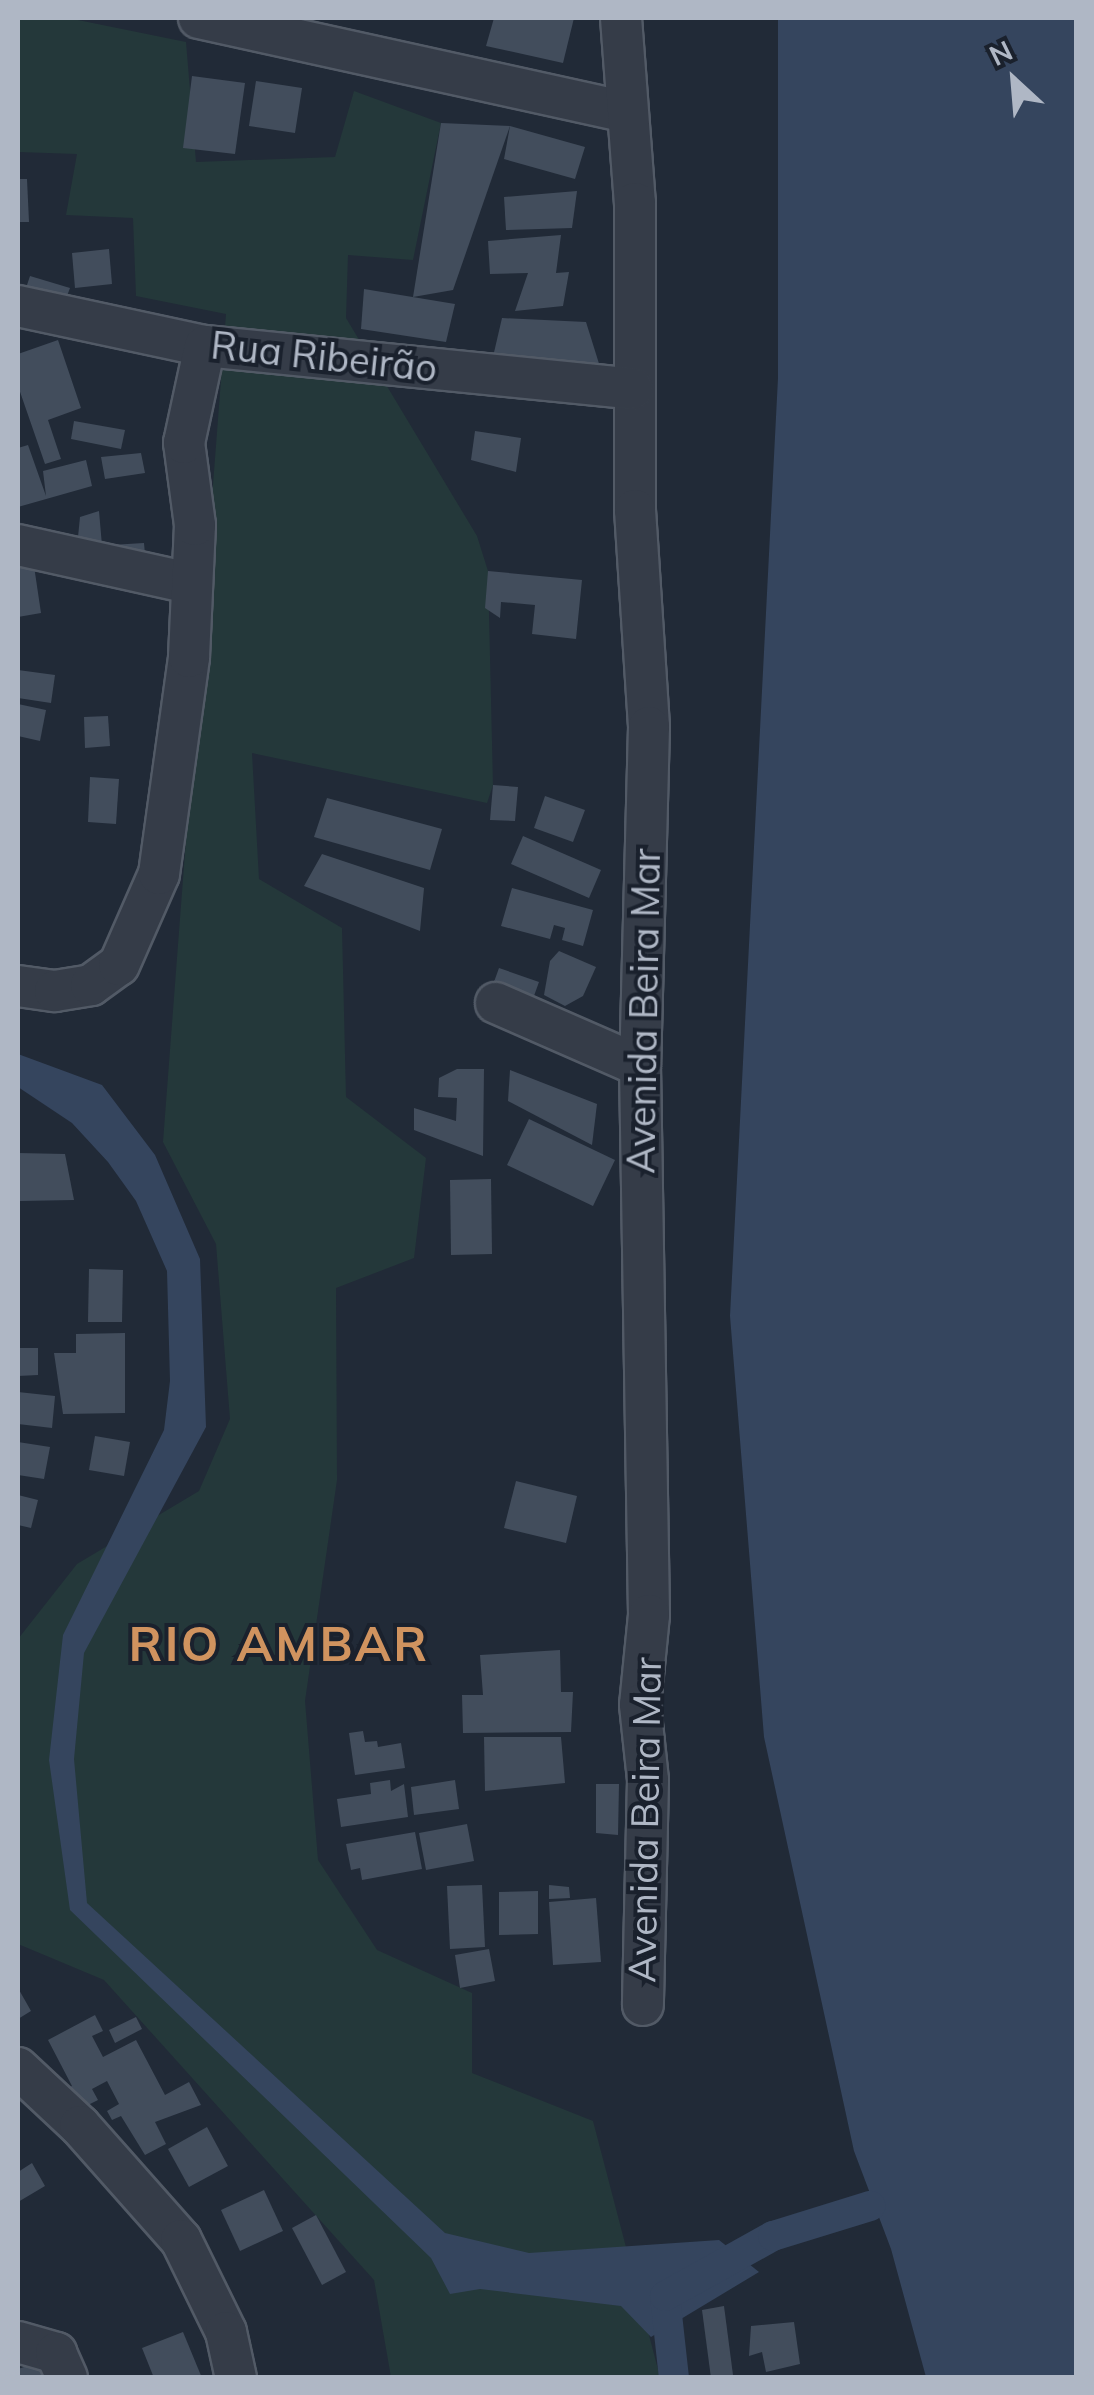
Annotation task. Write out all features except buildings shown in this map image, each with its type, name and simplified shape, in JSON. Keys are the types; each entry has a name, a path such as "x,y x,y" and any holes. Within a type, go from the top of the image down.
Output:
{"street":[{"path":"200,18 624,111"},
{"name":"Avenida Beira Mar","path":"621,18 624,111 634,202 634,390 649,728 640,1066 649,1615 640,1706 648,1780 643,2005"},
{"name":"Rua Ribeirão","path":"18,306 205,346 634,390"},
{"path":"18,986 55,991 91,986 118,965 140,927 158,874 189,656 194,525 184,443 205,346"},
{"path":"18,545 189,583"},
{"path":"496,1003 640,1066"},
{"path":"18,2068 80,2126 181,2240 226,2332 236,2378"},
{"path":"18,2342 56,2352 67,2378"}],"green space":[{"path":"18,18 68,18 186,42 196,162 335,157 354,91 441,123 413,260 348,255 346,318 477,536 488,571 493,785 487,803 252,753 259,879 342,928 346,1097 426,1158 414,1258 336,1288 337,1480 305,1701 318,1860 377,1950 472,1993 472,2073 593,2121 660,2377 391,2377 374,2280 104,1980 18,1944 18,1639 77,1564 199,1491 230,1419 216,1244 163,1142 226,314 136,296 133,218 66,215 77,154 18,152"}],"water":[{"path":"778,18 1076,18 1076,2377 926,2377 891,2249 854,2151 764,1737 730,1316 778,378"},
{"path":"18,1054 102,1085 155,1155 200,1259 206,1427 84,1653 74,1759 87,1903 445,2233 529,2253 719,2240 759,2272 651,2337 621,2306 480,2289 450,2294 431,2258 70,1910 49,1760 63,1635 164,1430 170,1381 167,1271 136,1201 108,1162 72,1123 18,1087"}],"waterway":[{"path":"674,2378 665,2296 773,2236 870,2206"}],"district":[{"name":"RIO AMBAR","path":"279,1644"}]}
